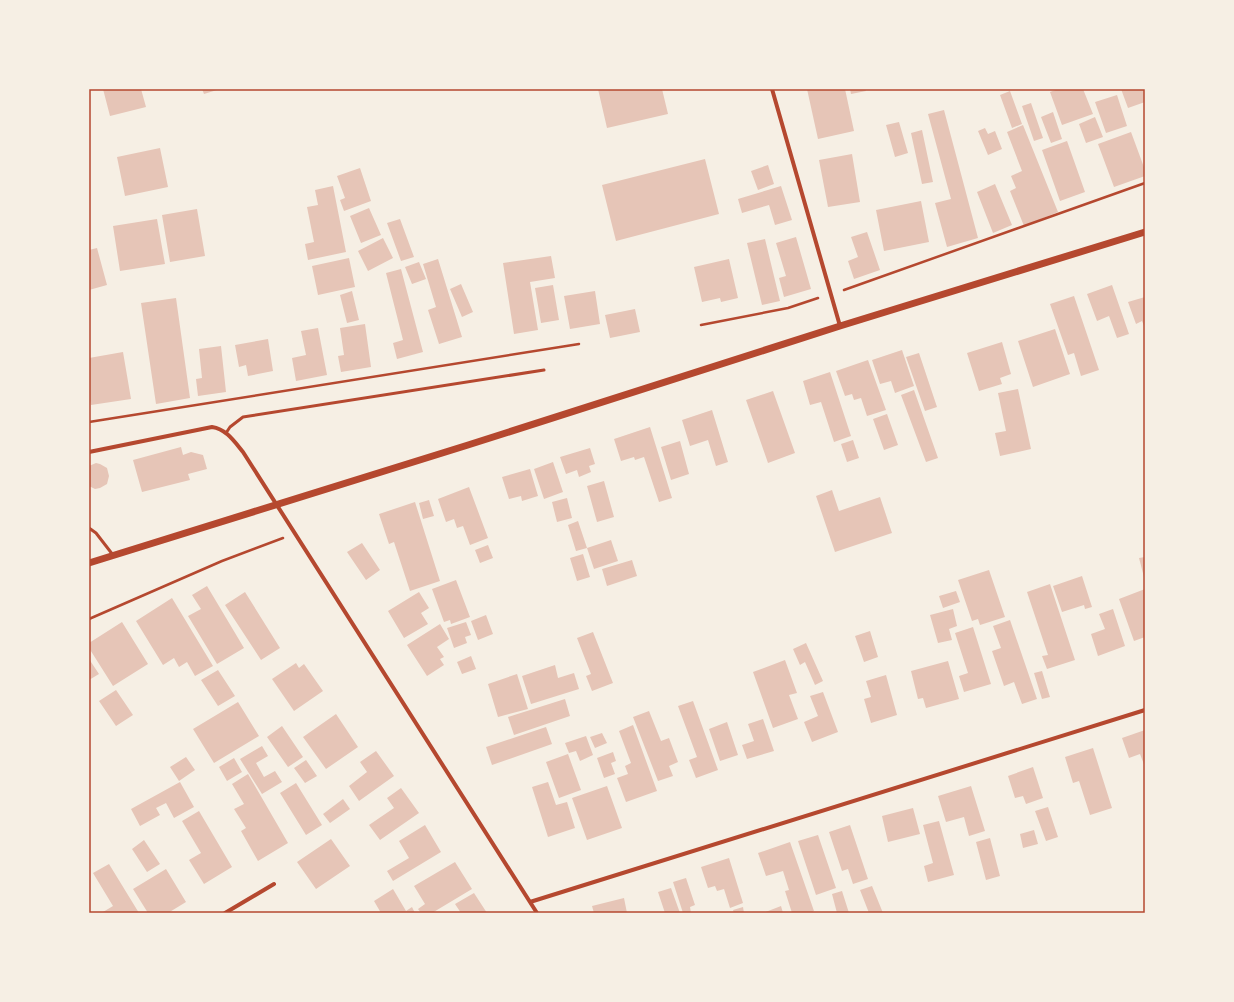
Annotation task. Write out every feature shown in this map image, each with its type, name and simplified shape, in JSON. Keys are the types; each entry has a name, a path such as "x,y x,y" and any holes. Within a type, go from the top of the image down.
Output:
{"street":[{"path":"772,89 840,326"},
{"path":"89,563 840,326 1145,232"},
{"path":"89,452 212,427 218,428 226,433 243,452 537,913"},
{"path":"530,902 1145,710"},
{"path":"225,913 274,884"}],"lane":[{"path":"226,433 230,427 243,417 544,370"},
{"path":"89,528 96,532 113,556"}],"path":[{"path":"701,325 788,308 1145,183"},
{"path":"89,422 579,344"},
{"path":"89,619 222,561 294,534"}],"building":[{"path":"103,89 141,89 146,107 110,116"},
{"path":"202,89 220,89 204,94"},
{"path":"598,89 662,89 668,114 607,128"},
{"path":"807,89 845,89 854,131 818,139"},
{"path":"850,89 865,89 866,91 851,94"},
{"path":"1058,89 1083,89 1093,114 1062,125 1050,92"},
{"path":"1121,89 1145,89 1145,102 1128,108"},
{"path":"1010,91 1022,124 1012,128 1000,95"},
{"path":"1117,95 1127,126 1106,133 1095,102"},
{"path":"1031,103 1043,138 1034,141 1022,106"},
{"path":"944,110 978,238 947,247 935,203 951,199 928,114"},
{"path":"1053,112 1062,139 1051,143 1041,117"},
{"path":"1095,117 1103,137 1086,143 1079,124"},
{"path":"899,122 908,153 895,157 886,125"},
{"path":"1023,125 1058,212 1024,226 1010,191 1016,188 1011,176 1022,171 1007,132"},
{"path":"985,128 988,134 995,131 1002,149 988,155 978,131"},
{"path":"922,130 933,182 922,184 911,133"},
{"path":"1131,132 1145,170 1145,176 1114,187 1098,144"},
{"path":"1067,141 1085,192 1060,201 1042,150"},
{"path":"160,148 168,187 125,196 117,157"},
{"path":"852,154 860,202 828,207 819,160"},
{"path":"705,159 719,214 616,241 602,185"},
{"path":"768,165 774,184 758,190 751,171"},
{"path":"360,168 371,201 344,211 340,200 345,198 337,176"},
{"path":"995,184 1012,225 993,233 977,192"},
{"path":"333,186 346,252 308,260 305,244 314,242 307,207 318,205 315,190"},
{"path":"781,186 792,220 775,225 769,205 742,213 738,199"},
{"path":"921,201 929,242 884,251 876,210"},
{"path":"369,208 381,235 361,243 350,216"},
{"path":"197,209 205,256 170,262 162,215"},
{"path":"157,219 165,264 120,271 113,226"},
{"path":"400,219 414,257 401,261 387,223"},
{"path":"867,232 880,270 854,279 848,261 858,257 851,237"},
{"path":"796,237 811,289 784,297 779,278 786,276 776,243"},
{"path":"383,238 393,258 368,271 358,251"},
{"path":"765,239 780,301 762,305 747,243"},
{"path":"97,248 107,285 89,290 89,250"},
{"path":"551,256 555,278 530,282 538,330 514,334 503,263"},
{"path":"349,258 355,287 318,295 312,266"},
{"path":"438,259 462,337 439,344 428,310 436,307 423,264"},
{"path":"729,259 738,298 721,302 720,298 702,302 694,267"},
{"path":"419,262 426,279 412,284 405,267"},
{"path":"401,269 423,352 397,359 393,343 403,340 386,273"},
{"path":"461,284 473,312 462,317 450,289"},
{"path":"553,285 559,320 541,323 535,288"},
{"path":"1112,285 1129,334 1117,338 1109,316 1097,321 1087,294"},
{"path":"352,291 359,320 347,323 340,295"},
{"path":"595,291 600,324 570,329 564,296"},
{"path":"1074,296 1099,370 1081,376 1074,353 1068,355 1050,304"},
{"path":"1145,297 1145,328 1142,321 1136,324 1128,302"},
{"path":"176,298 190,398 156,404 141,303"},
{"path":"635,309 640,332 610,338 605,315"},
{"path":"365,324 371,367 341,372 338,356 344,355 340,328"},
{"path":"318,328 327,375 296,381 292,358 306,355 301,331"},
{"path":"1055,329 1070,374 1033,387 1018,341"},
{"path":"268,339 273,371 248,376 246,365 239,367 235,345"},
{"path":"1002,342 1011,374 1000,378 1002,384 979,391 967,353"},
{"path":"221,346 226,392 198,396 196,379 202,378 199,349"},
{"path":"902,350 914,386 895,393 891,381 880,384 872,360"},
{"path":"123,352 131,399 91,405 89,396 89,358"},
{"path":"919,353 937,407 925,411 906,357"},
{"path":"868,360 886,410 867,416 861,398 854,400 852,394 845,396 836,371"},
{"path":"830,372 851,436 834,442 821,402 810,405 803,381"},
{"path":"1018,389 1031,449 1000,456 995,433 1006,431 998,393"},
{"path":"914,390 938,458 926,462 901,395"},
{"path":"773,391 795,453 768,463 746,400"},
{"path":"712,410 728,462 716,466 708,440 690,446 682,420"},
{"path":"887,414 898,445 884,450 873,419"},
{"path":"650,427 672,498 659,502 644,457 635,460 634,457 621,461 614,439"},
{"path":"853,440 859,458 847,462 841,444"},
{"path":"680,441 689,474 671,480 661,447"},
{"path":"181,447 183,455 191,452 203,455 207,469 188,474 190,480 142,492 133,460"},
{"path":"590,448 595,464 589,466 591,472 579,477 577,470 566,474 560,457"},
{"path":"553,462 563,492 544,499 534,469"},
{"path":"96,463 107,468 109,476 107,484 95,489 89,486 89,466"},
{"path":"530,469 538,496 522,501 521,496 509,499 502,477"},
{"path":"604,481 614,517 597,522 587,486"},
{"path":"469,487 488,538 470,545 463,526 457,528 454,519 446,522 438,499"},
{"path":"832,490 839,511 880,497 892,533 835,552 816,496"},
{"path":"567,498 572,518 557,522 552,502"},
{"path":"429,500 434,516 423,519 419,503"},
{"path":"415,502 440,581 410,591 394,542 389,544 379,514"},
{"path":"578,521 587,548 576,551 568,525"},
{"path":"611,540 618,561 594,569 587,548"},
{"path":"362,543 380,570 366,580 347,552"},
{"path":"488,545 493,558 480,563 475,550"},
{"path":"583,554 590,577 577,581 570,558"},
{"path":"1145,557 1145,581 1139,558"},
{"path":"632,560 637,576 607,586 602,569"},
{"path":"989,570 1005,617 980,625 978,619 972,621 958,580"},
{"path":"1082,576 1092,607 1085,609 1084,605 1062,612 1053,586"},
{"path":"456,580 470,617 451,624 450,620 444,622 432,589"},
{"path":"1050,584 1075,660 1047,669 1042,656 1048,655 1027,592"},
{"path":"207,586 244,648 217,664 188,616 201,609 192,595"},
{"path":"1145,589 1145,637 1134,641 1119,599"},
{"path":"956,591 960,602 943,608 939,596"},
{"path":"245,592 280,648 261,660 225,605"},
{"path":"419,592 429,608 421,613 428,624 404,638 388,611"},
{"path":"172,598 213,666 195,676 187,662 179,667 174,658 163,665 136,621"},
{"path":"953,609 957,626 949,629 952,640 938,643 930,615"},
{"path":"1113,609 1125,646 1098,656 1091,634 1105,629 1099,614"},
{"path":"486,615 493,634 478,640 471,621"},
{"path":"1010,620 1037,699 1022,704 1014,682 1004,686 992,651 1001,648 993,626"},
{"path":"122,622 148,664 113,686 89,648 89,643"},
{"path":"466,622 471,635 465,637 467,643 454,648 447,628"},
{"path":"440,624 449,639 437,647 444,657 440,659 444,665 427,676 407,645"},
{"path":"973,627 991,684 964,692 959,676 968,673 955,633"},
{"path":"870,631 878,657 864,662 855,636"},
{"path":"593,632 613,683 592,691 586,676 591,674 577,638"},
{"path":"806,643 823,681 815,685 805,662 800,665 793,649"},
{"path":"471,656 476,669 462,674 457,662"},
{"path":"89,659 99,674 89,680"},
{"path":"785,660 797,693 789,695 798,719 773,728 753,672"},
{"path":"948,661 959,699 926,708 923,698 918,699 911,671"},
{"path":"296,663 299,668 304,664 323,691 294,711 272,679"},
{"path":"555,665 558,678 574,673 579,689 531,704 522,676"},
{"path":"218,670 235,696 218,706 201,680"},
{"path":"1042,671 1050,697 1042,699 1034,673"},
{"path":"517,674 528,709 498,717 488,684"},
{"path":"886,675 897,715 871,723 864,699 871,697 866,681"},
{"path":"116,690 133,715 116,726 99,701"},
{"path":"823,692 838,732 812,742 804,722 818,716 810,696"},
{"path":"565,699 570,716 514,735 508,717"},
{"path":"693,701 718,770 696,778 689,760 697,757 678,706"},
{"path":"238,702 259,736 214,763 193,729"},
{"path":"649,711 661,741 669,738 678,762 669,766 673,776 658,781 633,717"},
{"path":"336,714 358,747 326,769 303,737"},
{"path":"763,719 774,751 747,759 742,745 754,741 748,724"},
{"path":"727,722 738,755 720,761 709,729"},
{"path":"633,725 657,791 626,802 617,778 628,774 625,766 631,763 619,731"},
{"path":"282,726 303,757 288,767 267,737"},
{"path":"546,727 552,744 492,765 486,747"},
{"path":"1145,730 1145,767 1140,754 1129,758 1122,738"},
{"path":"602,733 607,743 595,748 590,737"},
{"path":"586,736 593,755 580,761 576,751 569,753 565,743"},
{"path":"262,746 268,756 256,763 264,777 275,771 282,782 262,794 240,759"},
{"path":"1093,748 1112,808 1090,815 1079,781 1073,783 1065,757"},
{"path":"376,751 394,776 359,801 349,786 367,772 360,762"},
{"path":"613,752 616,761 611,763 615,774 604,778 597,758"},
{"path":"568,754 581,790 559,798 546,762"},
{"path":"186,757 195,770 179,781 170,767"},
{"path":"234,758 242,772 227,781 219,767"},
{"path":"306,760 317,776 305,783 294,768"},
{"path":"1033,767 1043,798 1026,804 1023,796 1015,798 1008,776"},
{"path":"248,774 288,843 258,861 241,831 246,828 234,809 244,804 232,784"},
{"path":"180,782 194,807 174,818 166,803 156,808 160,815 140,826 131,809"},
{"path":"548,782 556,805 567,802 575,828 548,837 532,787"},
{"path":"296,783 322,825 306,835 280,793"},
{"path":"607,786 622,828 587,840 572,798"},
{"path":"971,786 985,831 969,836 964,817 946,822 938,796"},
{"path":"401,788 419,813 380,840 369,825 394,808 387,798"},
{"path":"343,799 350,809 330,823 323,814"},
{"path":"1048,807 1058,837 1046,841 1035,811"},
{"path":"913,808 920,834 888,842 882,816"},
{"path":"199,811 232,867 204,884 189,860 201,853 182,821"},
{"path":"939,821 954,875 928,882 924,866 933,863 923,825"},
{"path":"425,825 441,852 393,881 387,871 409,858 399,841"},
{"path":"850,825 868,879 853,884 848,869 842,871 829,832"},
{"path":"1034,830 1038,844 1023,848 1020,834"},
{"path":"818,835 836,888 816,895 798,841"},
{"path":"990,838 1000,876 986,880 976,842"},
{"path":"331,839 350,866 316,889 297,862"},
{"path":"144,840 160,864 147,872 132,849"},
{"path":"790,842 814,911 810,913 792,913 785,891 789,890 783,871 766,876 758,853"},
{"path":"729,858 743,903 730,908 724,889 717,891 715,886 708,888 701,867"},
{"path":"455,862 472,889 432,913 421,913 418,909 425,904 414,886"},
{"path":"109,864 139,913 103,912 113,906 93,873"},
{"path":"166,869 186,902 168,913 148,913 133,889"},
{"path":"686,878 695,905 690,907 691,913 683,913 673,882"},
{"path":"872,886 883,913 869,913 860,890"},
{"path":"671,888 680,913 665,913 658,892"},
{"path":"393,889 406,911 412,907 415,913 381,913 374,901"},
{"path":"842,891 849,913 837,913 832,894"},
{"path":"474,893 487,913 461,913 455,904"},
{"path":"624,898 627,913 594,913 592,906"},
{"path":"781,906 783,913 763,913"},
{"path":"743,907 744,913 734,913 733,910"}]}
